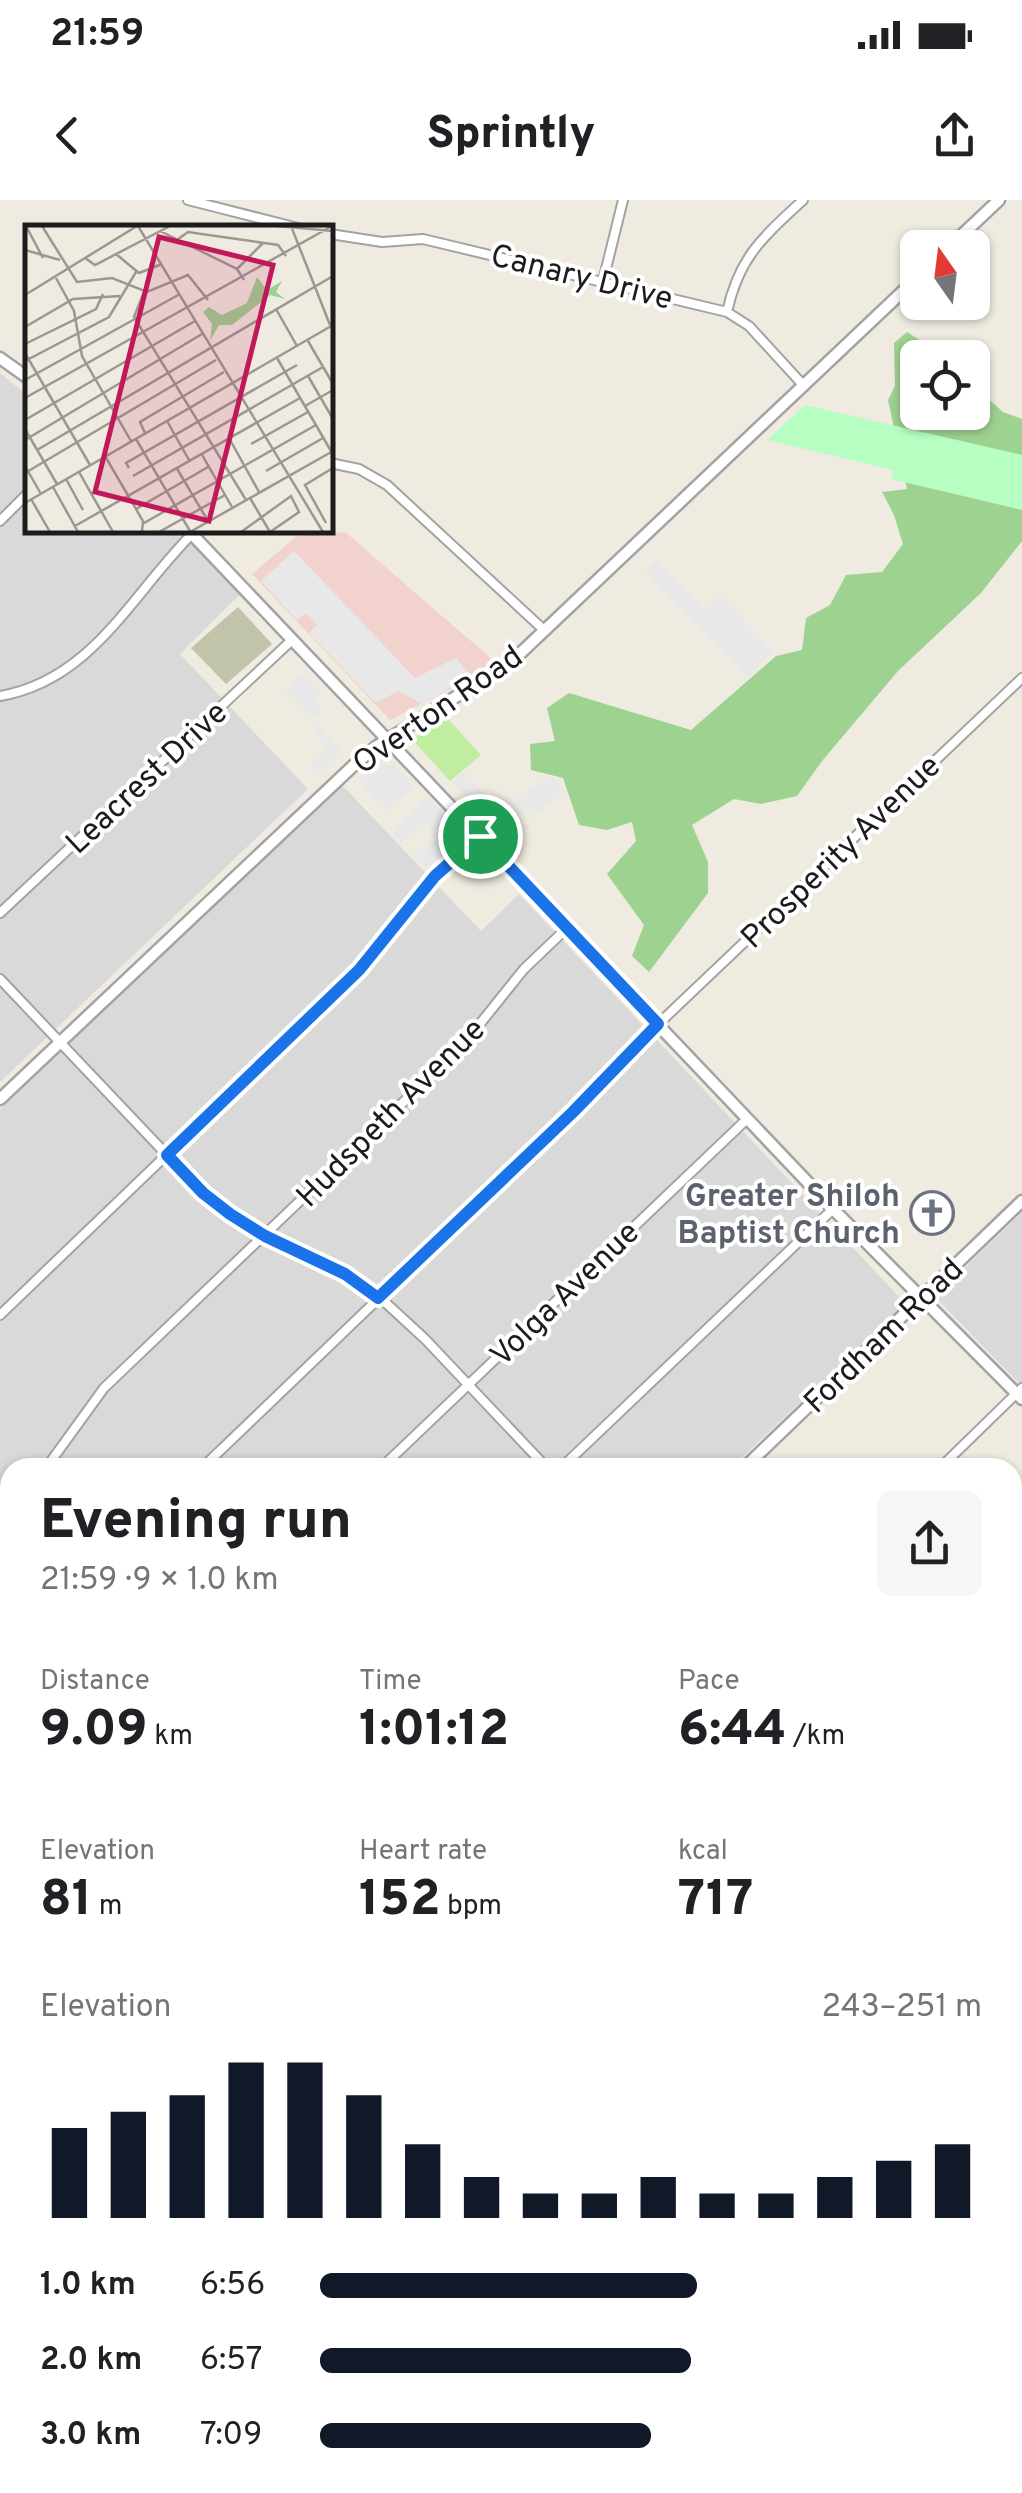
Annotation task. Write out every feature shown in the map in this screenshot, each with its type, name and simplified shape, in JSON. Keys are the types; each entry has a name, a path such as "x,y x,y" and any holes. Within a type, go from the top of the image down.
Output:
{"street":[{"path":"188,200 286,225"},
{"path":"604,281 623,200"},
{"path":"727,312 733,286 747,256 803,200"},
{"path":"967,230 999,200"},
{"name":"Canary Drive","path":"332,234 382,242 424,239 727,312 749,326 804,386"},
{"name":"Overton Road","path":"0,1099 328,788 389,738 490,678 545,631 900,294"},
{"path":"0,358 25,376"},
{"path":"332,463 359,469 387,485 545,631"},
{"path":"0,521 25,496"},
{"path":"0,696 42,684 79,662 97,646 191,532"},
{"path":"193,532 833,1208 1020,1394 951,1458"},
{"name":"Leacrest Drive","path":"0,914 292,640"},
{"name":"Prosperity Avenue","path":"212,1458 573,1112 658,1024 1022,678"},
{"path":"0,1315 359,970 435,876 480,836"},
{"name":"Hudspeth Avenue","path":"53,1458 104,1388 463,1045 524,969 567,928"},
{"path":"0,979 212,1200 265,1236 326,1264 378,1298 426,1339 538,1458"},
{"name":"Volga Avenue","path":"392,1458 747,1118"},
{"name":"Fordham Road","path":"755,1458 1022,1201"},
{"path":"571,1458 833,1208"}],"shaded area":[{"path":"0,373 25,393 25,532 183,532 245,589 180,654 308,789 0,1082"},
{"path":"345,532 494,661 455,687 390,720 252,574 297,536"},
{"path":"294,551 415,678 456,658 471,676 422,704 398,691 376,703 309,633 317,625 306,613 297,620 261,581"},
{"path":"657,560 705,610 721,595 773,652 748,676 645,571"},
{"path":"238,607 272,644 226,684 191,648"},
{"path":"302,673 321,693 313,701 323,711 314,718 285,690"},
{"path":"318,724 342,752 317,776 309,767 328,748 312,730"},
{"path":"394,764 414,786 385,812 358,783 372,769"},
{"path":"463,772 495,805 482,816 452,782"},
{"path":"551,775 566,792 537,813 529,806 499,833 485,817 506,797 513,802"},
{"path":"342,785 481,931 519,894 905,1303 741,1458 0,1458 0,1109"},
{"path":"428,797 463,836 426,869 414,856 437,835 425,822 401,844 391,834"},
{"path":"1022,1212 1022,1386 935,1297"}],"green space":[{"path":"907,332 920,340 900,340 900,430 990,430 990,400 1003,412 1022,419 1022,541 981,593 898,671 797,796 761,804 734,799 692,825 708,862 708,893 649,972 632,956 644,925 607,874 636,841 632,822 607,830 579,825 563,778 531,770 530,744 555,741 547,708 569,693 691,730 776,656 802,650 806,618 830,605 846,575 882,572 903,544 882,492 907,489 888,400 895,386 894,343"},
{"path":"805,405 900,427 900,430 1022,455 1022,510 891,479 893,470 767,440"},
{"path":"447,718 481,755 450,781 412,739"}],"place":[{"name":"Greater Shiloh Baptist Church","path":"932,1213"}],"route":[{"path":"480,836 658,1024 573,1112 378,1298 345,1274 265,1236 230,1214 203,1193 167,1155 359,970 424,888 480,836"}]}
